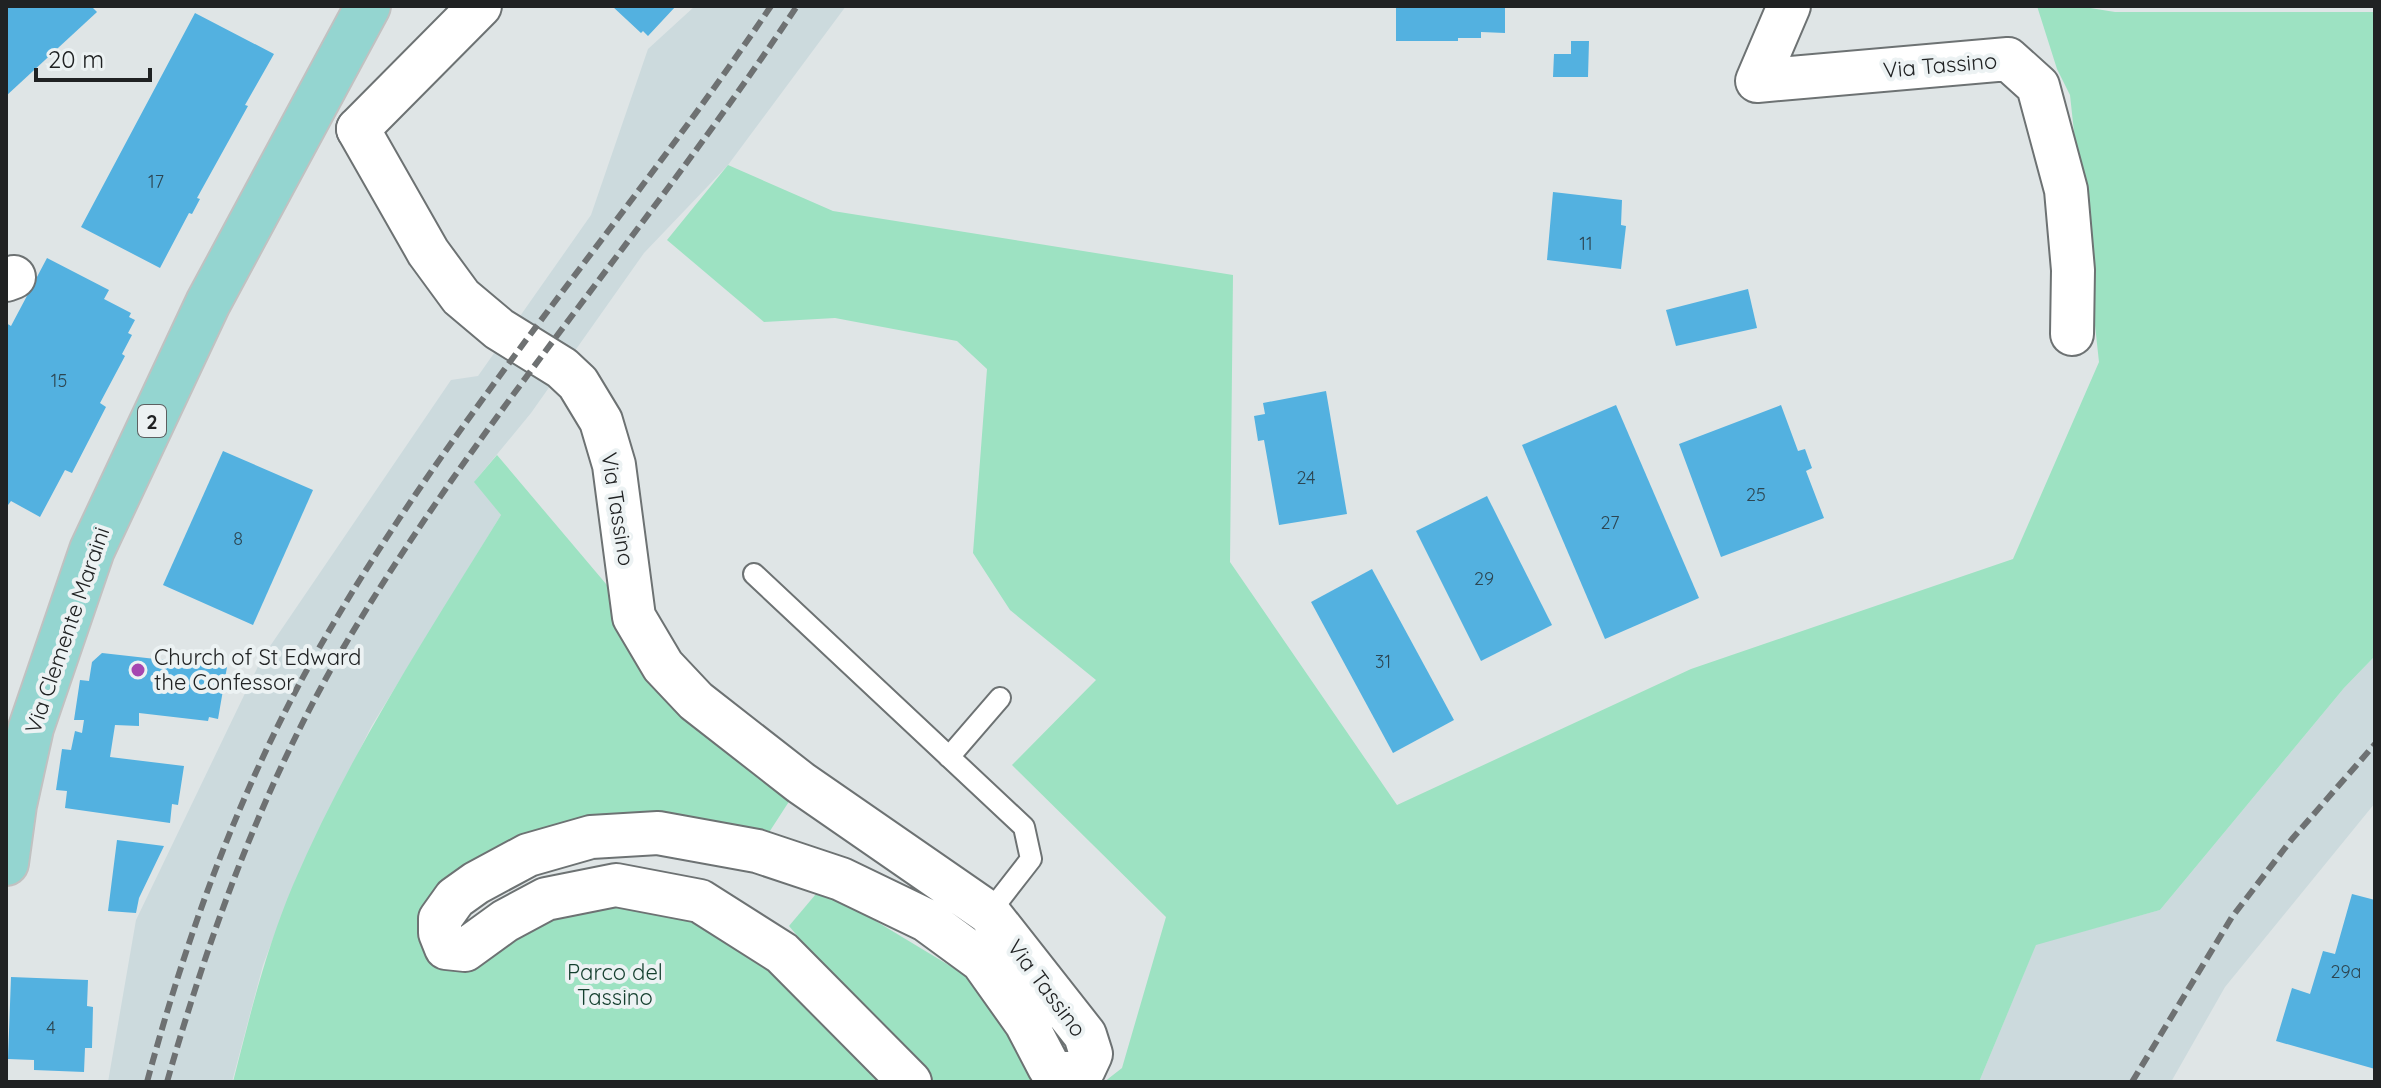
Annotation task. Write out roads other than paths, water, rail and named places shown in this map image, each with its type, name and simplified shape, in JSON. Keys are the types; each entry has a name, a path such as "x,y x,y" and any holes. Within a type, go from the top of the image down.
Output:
{"main road":[{"name":"Via Clemente Maraini","path":"6,863 10,806 31,728 92,550 208,303 368,6"}],"street":[{"path":"312,108 358,129 480,6"},
{"name":"Via Tassino","path":"1789,6 1757,81 2008,59 2038,86 2066,190 2073,270 2072,334"},
{"name":"Via Tassino","path":"358,129 428,252 461,297 499,329 562,368 578,383 601,421 614,465 634,617 663,666 696,701 801,783 989,913 1085,1035 1091,1054 1084,1069 1066,1075 1049,1067 1026,1023 982,961 926,920 841,879 757,851 658,833 591,837 528,855 476,883 455,898 440,919 440,933 446,948 465,950 505,921 546,899 616,885 700,901 782,953 910,1082"}],"lane":[{"path":"754,574 1024,827 1031,859 989,913"},
{"path":"949,757 1000,698"}],"railway":[{"path":"147,1082 180,970 219,860 265,754 318,650 423,483 715,87 771,6"},
{"path":"167,1082 201,970 241,861 287,754 342,650 449,484 683,167 797,6"},
{"path":"2132,1082 2232,917 2292,839 2375,744"}],"place":[{"name":"Church of St Edward the Confessor","path":"138,670"}],"park label":[{"name":"Parco del Tassino","path":"615,984"}]}
